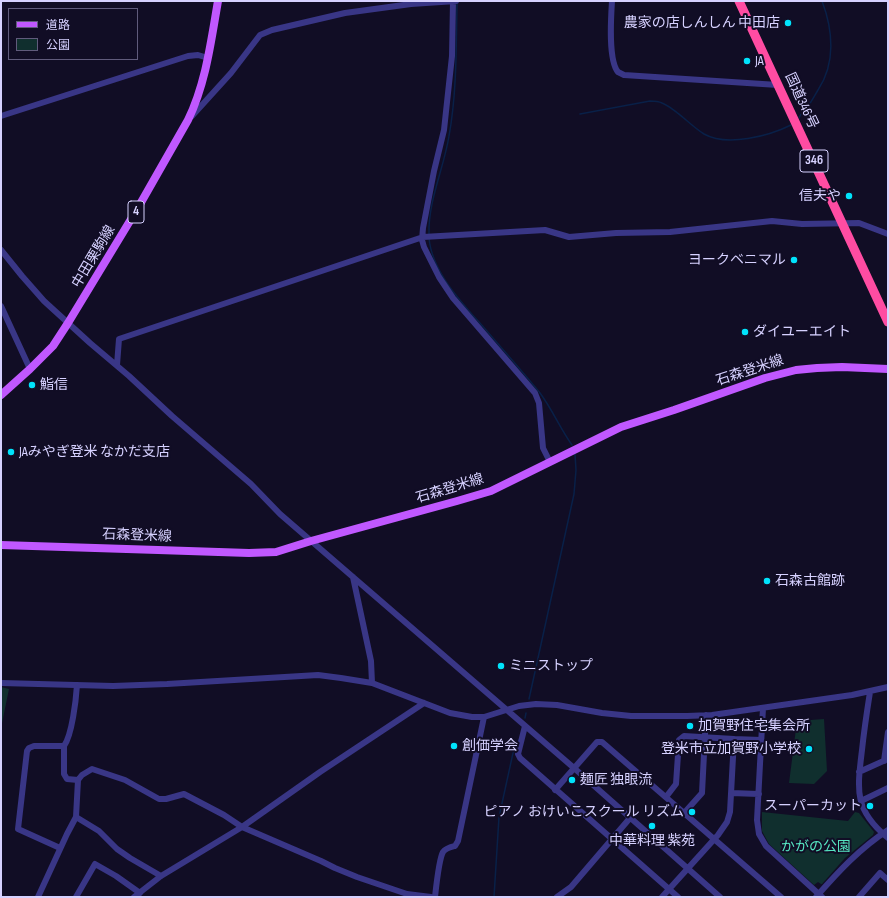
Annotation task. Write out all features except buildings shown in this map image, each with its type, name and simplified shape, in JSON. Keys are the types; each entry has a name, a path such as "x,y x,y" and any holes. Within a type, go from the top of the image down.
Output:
{"highway":[{"name":"国道346号","path":"739,1 888,322"}],"main road":[{"name":"中田栗駒線","path":"1,395 53,346 139,206 188,120 194,109 208,58 218,1"},
{"name":"石森登米線","path":"1,544 47,547 262,553 276,552 491,491 621,427 776,375 796,370 829,367 888,369"}],"street":[{"path":"188,120 231,73 260,35 272,30 345,13 411,4 455,1 452,56 444,130 423,228 427,237 424,247 428,258 453,298 535,393 539,403 543,448 550,462"},
{"path":"612,1 610,28 614,62 618,72 624,75 778,84"},
{"path":"1,116 188,56 198,55 208,58"},
{"path":"117,365 119,339 427,237 545,230 568,237 616,233 670,232 772,221 802,224 859,223 888,234"},
{"path":"1,250 44,301 172,416 251,484 280,514 574,768 720,897"},
{"path":"1,306 30,369"},
{"path":"353,577 371,661 372,683"},
{"path":"1,683 105,686 167,684 318,675 372,683 456,715 472,717 484,717 505,709 526,704 557,705 602,713 630,716 706,715 870,692 888,687"},
{"path":"77,685 71,727 64,746 64,774 67,779 78,780"},
{"path":"870,692 859,772 858,791 868,818 885,832 888,838"},
{"path":"134,897 161,876 242,827 320,772 424,703"},
{"path":"762,708 757,825 763,843 819,896 849,861 885,832"},
{"path":"684,812 702,793 706,715"},
{"path":"435,897 436,881 443,852 447,848 455,846 458,841 484,717"},
{"path":"525,726 518,754 520,758 678,897"},
{"path":"859,772 886,760 888,732"},
{"path":"666,796 676,784 679,740 684,736 761,740"},
{"path":"662,897 714,839 729,818 734,739"},
{"path":"555,790 597,742 602,742 781,897"},
{"path":"60,848 18,829 27,751 29,748 34,746 64,746"},
{"path":"38,897 76,817 78,780 82,775 92,769 124,780 159,798 184,794 213,808 242,827 357,877 407,894 431,897"},
{"path":"861,800 888,788"},
{"path":"731,793 759,794"},
{"path":"76,817 107,837 117,849 161,876"},
{"path":"557,897 571,886 630,818"},
{"path":"76,897 95,864 116,876 140,893"},
{"path":"862,896 880,873 888,880"}],"green space":[{"path":"1,687 9,689 1,728"},
{"path":"824,719 827,771 814,784 789,783 797,721"},
{"name":"かがの公園","path":"762,812 848,821 855,812 859,813 874,832 873,835 845,858 822,884 818,882 814,885 769,844 762,831"}],"waterway":[{"path":"799,118 811,102 824,80 828,69 831,46 829,23 822,1"},
{"path":"429,234 431,209 447,148 452,119 456,70 457,3"},
{"path":"580,114 657,101 667,105 704,134 713,138 724,140 736,140 760,136 791,125"},
{"path":"429,238 431,251 436,264 450,288 540,393 572,445"},
{"path":"529,699 574,494 576,470 575,454"},
{"path":"525,718 526,713"},
{"path":"494,897 499,817 513,753 519,740"}],"place":[{"name":"農家の店しんしん 中田店","path":"788,23"},
{"name":"JA","path":"747,61"},
{"name":"信夫や","path":"849,196"},
{"name":"ヨークベニマル","path":"794,260"},
{"name":"ダイユーエイト","path":"745,332"},
{"name":"鮨信","path":"32,385"},
{"name":"JAみやぎ登米 なかだ支店","path":"11,452"},
{"name":"石森古館跡","path":"767,581"},
{"name":"ミニストップ","path":"501,666"},
{"name":"加賀野住宅集会所","path":"690,726"},
{"name":"創価学会","path":"454,746"},
{"name":"登米市立加賀野小学校","path":"809,749"},
{"name":"麺匠 独眼流","path":"572,780"},
{"name":"スーパーカット","path":"870,806"},
{"name":"ピアノ おけいこスクール リズム","path":"692,812"},
{"name":"中華料理 紫苑","path":"652,826"}]}
